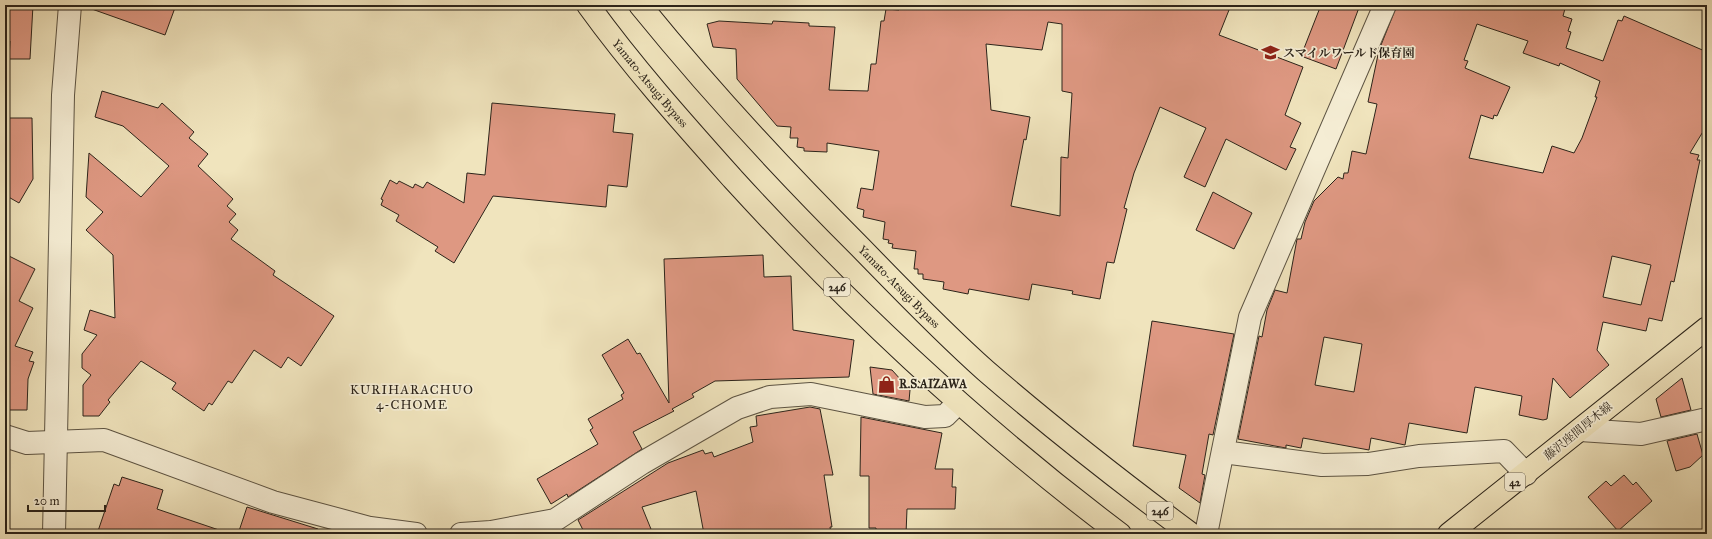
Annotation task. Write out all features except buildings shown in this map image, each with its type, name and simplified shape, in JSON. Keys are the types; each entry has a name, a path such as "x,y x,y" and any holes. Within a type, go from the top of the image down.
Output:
{"main road":[{"name":"Yamato-Atsugi Bypass","path":"588,5 608,33 690,132 795,247 958,403 1120,534"},
{"name":"Yamato-Atsugi Bypass","path":"640,5 725,105 913,301 986,370 1128,488 1191,534"},
{"name":"藤沢座間厚木線","path":"1449,534 1707,328"}],"street":[{"path":"54,534 58,443 63,95 70,5"},
{"path":"1206,534 1250,317 1385,5"},
{"path":"461,534 558,527 642,462 737,408 770,398 810,394 925,417 945,416 958,403"},
{"path":"1580,430 1641,434 1707,419"},
{"path":"5,436 27,443 58,443 104,440 273,502 370,528 416,534"},
{"path":"1223,452 1322,465 1368,464 1419,456 1504,451 1526,474"}],"place":[{"name":"スマイルワールド保育園","path":"1270,53"},
{"name":"R.S.AIZAWA","path":"886,384"}],"district":[{"name":"KURIHARACHUO 4-CHOME","path":"412,398"}]}
